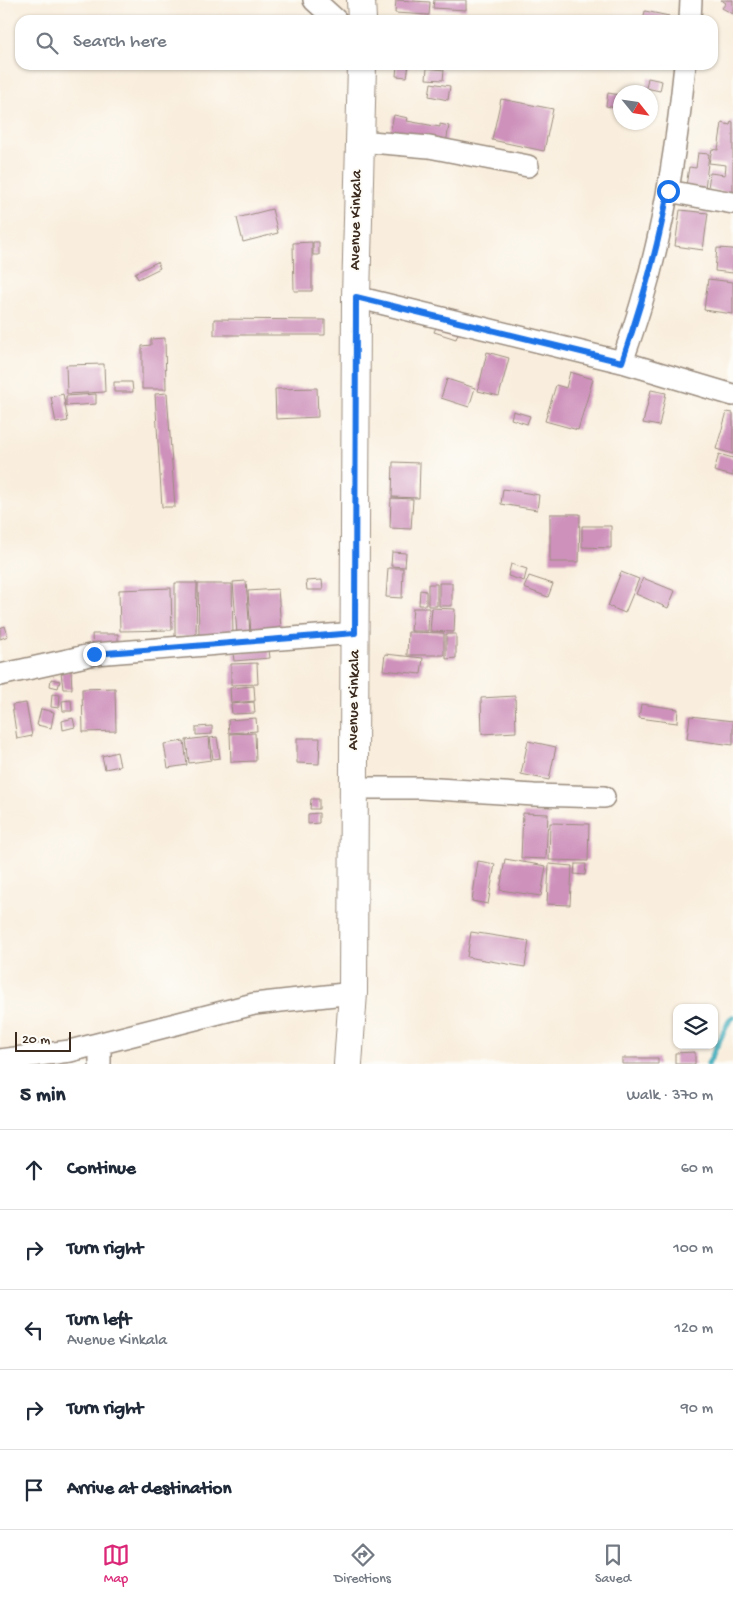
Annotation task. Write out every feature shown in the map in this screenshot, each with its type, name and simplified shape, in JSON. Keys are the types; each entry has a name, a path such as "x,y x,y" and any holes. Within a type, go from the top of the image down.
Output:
{"main road":[{"path":"361,0 362,15"},
{"name":"Avenue Kinkala","path":"348,1064 353,993 356,297 362,70"}],"street":[{"path":"314,0 330,15"},
{"path":"690,15 692,0"},
{"path":"622,362 642,301 664,213 680,122 685,70"},
{"path":"359,141 429,147 528,166"},
{"path":"668,191 733,203"},
{"path":"356,297 622,362 733,395"},
{"path":"0,675 94,654 355,633"},
{"path":"354,788 421,788 604,797"},
{"path":"0,1060 70,1051 100,1054 254,1004 353,993"}],"building":[{"path":"396,0 430,2 429,15 395,13"},
{"path":"434,0 466,0 466,10 433,8"},
{"path":"721,0 733,0 733,14 722,8 726,3"},
{"path":"645,11 664,15 644,15"},
{"path":"397,70 408,70 407,77 396,76"},
{"path":"427,70 444,70 443,80 426,79"},
{"path":"648,78 662,81 660,91 658,91 658,85 647,85"},
{"path":"431,83 450,86 448,100 429,96"},
{"path":"608,93 613,94 613,108 606,106"},
{"path":"501,99 553,109 544,151 492,140"},
{"path":"394,115 408,118 407,121 440,127 440,124 449,126 446,143 390,132"},
{"path":"731,121 733,122 733,195 708,188 710,173 725,175 726,165 709,163 712,149 718,150 722,123 730,125"},
{"path":"698,153 709,154 705,189 686,186 689,167 696,168"},
{"path":"272,209 278,233 243,242 237,218"},
{"path":"680,210 708,213 703,250 675,246"},
{"path":"312,242 312,291 294,291 293,243"},
{"path":"313,242 319,242 319,255 313,255"},
{"path":"717,248 733,249 733,273 715,271"},
{"path":"157,262 160,268 138,279 135,273"},
{"path":"708,279 733,282 733,314 704,310"},
{"path":"214,319 325,320 325,335 214,335"},
{"path":"438,323 459,330 456,339 434,332"},
{"path":"165,338 166,389 142,389 142,346 151,345 151,339"},
{"path":"487,352 509,358 499,396 478,391"},
{"path":"104,364 105,392 67,394 66,365"},
{"path":"570,372 593,379 578,430 545,421 556,385 566,388"},
{"path":"447,379 475,388 469,407 441,398"},
{"path":"114,382 132,382 133,392 114,392"},
{"path":"317,388 318,417 276,419 275,389"},
{"path":"651,390 666,393 659,426 643,423"},
{"path":"167,393 175,507 162,507 155,394"},
{"path":"63,394 68,421 56,423 51,397"},
{"path":"96,394 96,404 66,406 66,396"},
{"path":"513,411 530,416 527,424 511,419"},
{"path":"727,412 733,413 733,454 716,449"},
{"path":"719,454 733,458 733,476 714,471"},
{"path":"393,462 420,463 419,498 392,497"},
{"path":"503,489 539,495 537,510 501,504"},
{"path":"391,498 413,499 411,529 390,528"},
{"path":"550,514 580,514 579,562 550,562"},
{"path":"582,526 611,526 611,548 582,547"},
{"path":"392,552 406,553 405,567 391,566"},
{"path":"511,564 527,569 524,581 508,576"},
{"path":"388,568 403,568 402,598 386,597"},
{"path":"621,572 639,579 625,613 608,606"},
{"path":"529,576 553,584 548,597 524,588"},
{"path":"643,578 675,591 668,608 636,594"},
{"path":"322,580 323,590 307,590 306,581"},
{"path":"246,581 250,633 237,634 233,582"},
{"path":"175,583 197,583 196,636 175,636"},
{"path":"439,583 452,583 452,606 439,606"},
{"path":"198,584 232,584 233,635 199,636"},
{"path":"428,584 437,584 437,606 428,606"},
{"path":"171,588 172,630 120,631 119,590"},
{"path":"278,589 281,629 251,634 248,591"},
{"path":"420,590 426,591 426,605 419,605"},
{"path":"413,608 429,608 428,631 411,631"},
{"path":"432,608 455,609 454,632 430,631"},
{"path":"5,626 8,636 0,639 0,628"},
{"path":"408,632 444,633 444,655 407,655"},
{"path":"92,634 118,634 118,651 93,652"},
{"path":"446,634 456,634 456,658 446,659"},
{"path":"269,650 270,658 234,661 233,653"},
{"path":"385,654 423,658 421,674 383,670"},
{"path":"257,663 258,684 231,685 231,664"},
{"path":"71,671 72,689 63,689 61,672"},
{"path":"51,679 60,681 58,688 50,686"},
{"path":"254,686 255,701 231,703 230,688"},
{"path":"115,688 116,731 83,732 82,689"},
{"path":"52,694 60,695 59,708 51,707"},
{"path":"515,696 516,732 482,734 481,698"},
{"path":"71,700 72,711 63,711 62,701"},
{"path":"254,702 255,713 232,714 231,704"},
{"path":"26,703 32,736 17,739 12,705"},
{"path":"641,704 678,709 677,723 639,718"},
{"path":"41,709 54,712 51,728 37,725"},
{"path":"690,716 733,721 733,745 687,739"},
{"path":"73,718 75,727 63,730 62,721"},
{"path":"256,718 257,731 229,733 228,720"},
{"path":"212,726 212,734 196,735 196,727"},
{"path":"255,733 256,761 231,762 230,734"},
{"path":"209,737 211,760 189,763 186,740"},
{"path":"217,737 220,758 213,759 210,738"},
{"path":"297,738 320,738 319,764 297,763"},
{"path":"184,741 187,765 168,768 164,744"},
{"path":"528,741 556,747 549,780 521,774"},
{"path":"117,752 120,766 105,769 102,756"},
{"path":"311,799 319,799 319,809 310,809"},
{"path":"319,813 319,823 308,824 308,814"},
{"path":"523,813 548,814 546,859 521,858"},
{"path":"550,823 589,824 588,861 549,860"},
{"path":"505,859 546,866 541,896 500,890"},
{"path":"478,861 495,864 488,904 472,901"},
{"path":"549,864 572,866 570,905 547,904"},
{"path":"575,864 586,864 585,875 574,874"},
{"path":"471,932 529,941 525,967 467,957"},
{"path":"695,1052 695,1064 675,1064 675,1053"},
{"path":"622,1058 658,1058 658,1064 622,1064"}],"waterway":[{"path":"708,1064 730,1019 733,1017"}],"route":[{"path":"94,654 355,633 356,297 622,362 642,301 668,191"}]}
